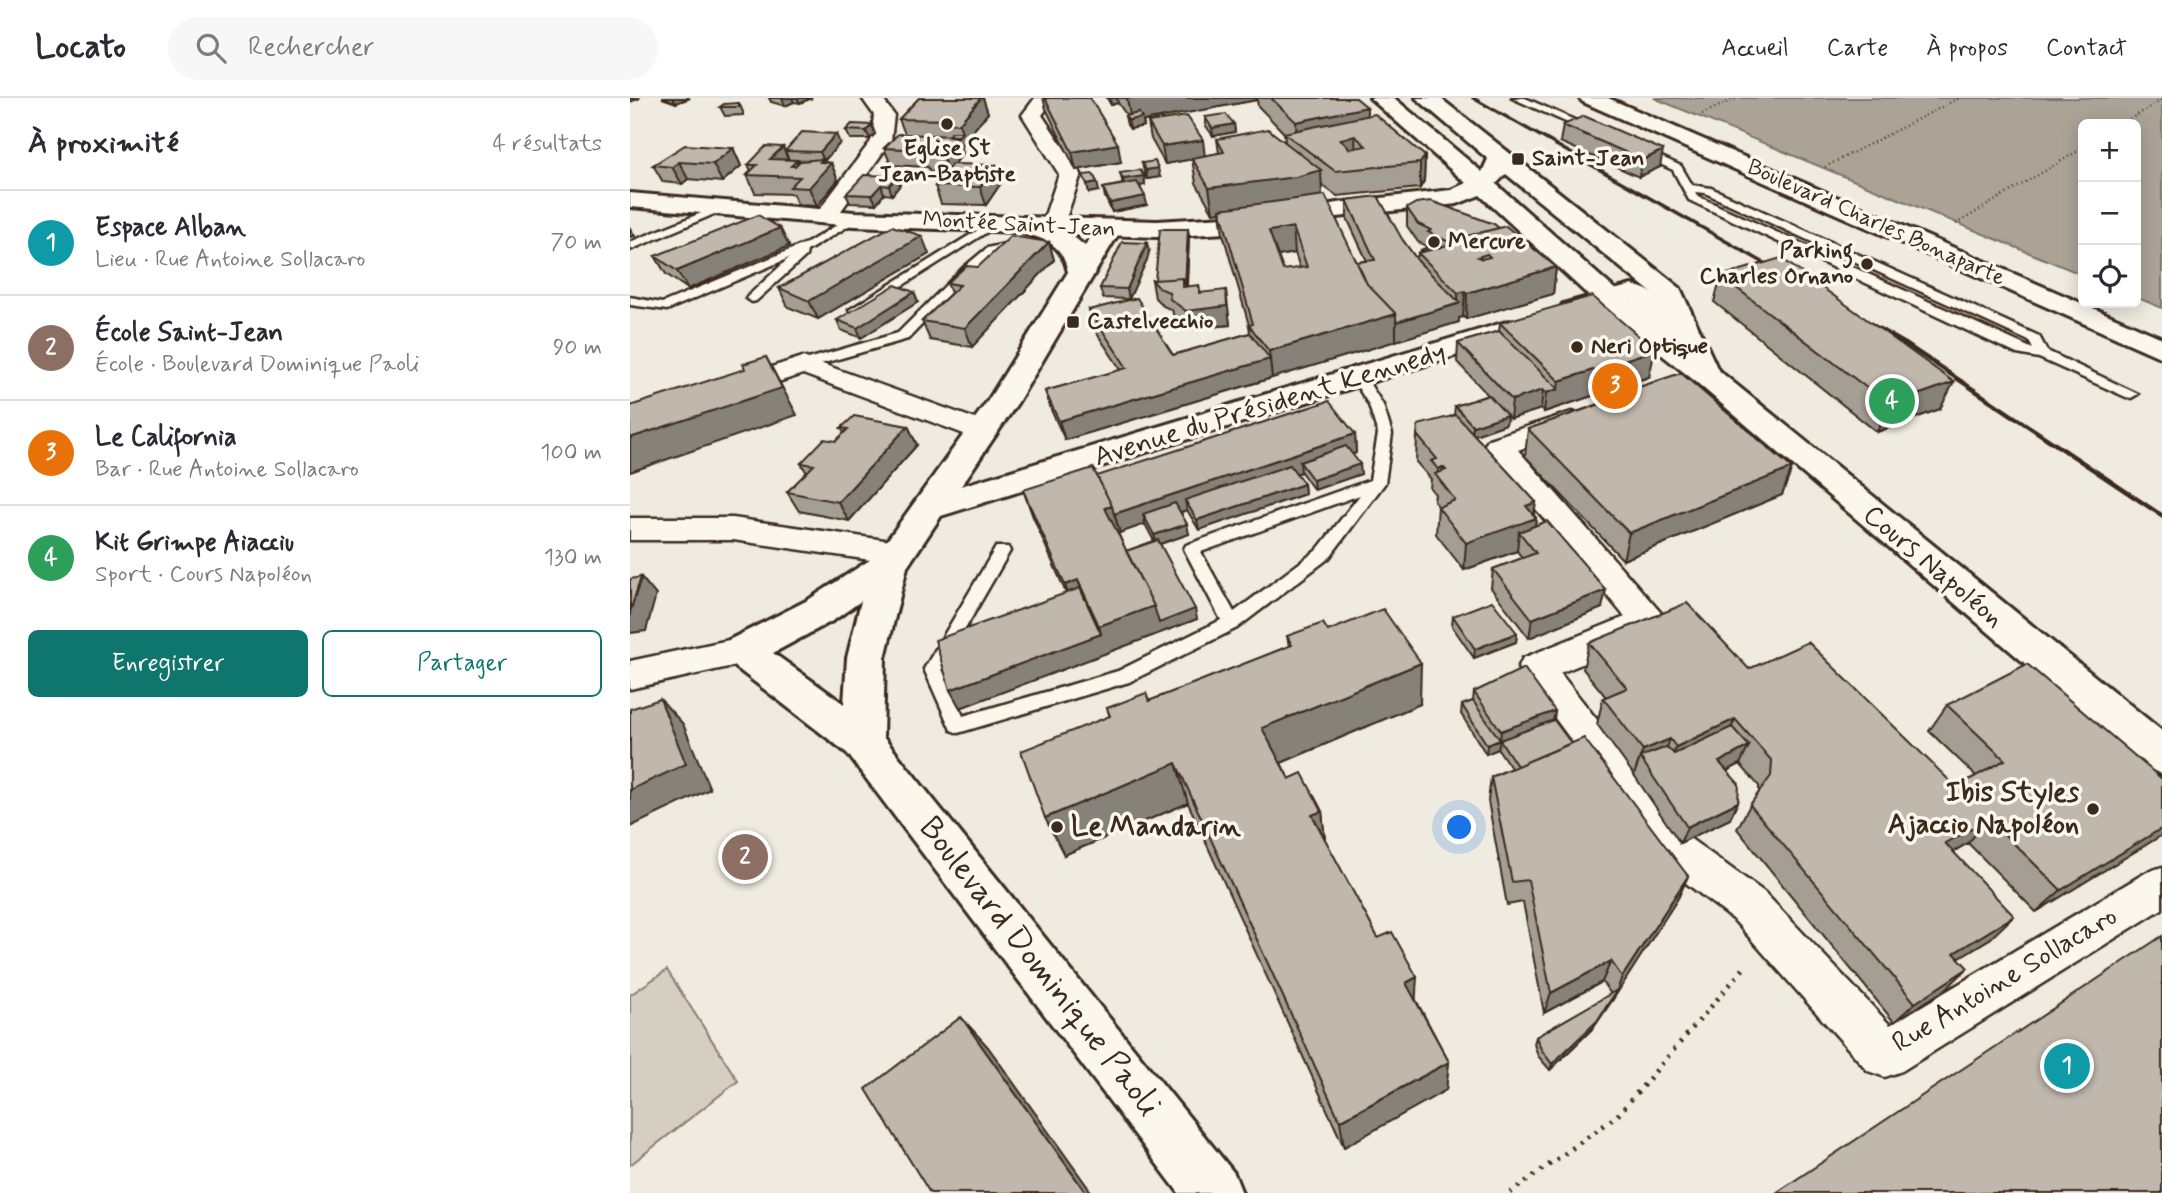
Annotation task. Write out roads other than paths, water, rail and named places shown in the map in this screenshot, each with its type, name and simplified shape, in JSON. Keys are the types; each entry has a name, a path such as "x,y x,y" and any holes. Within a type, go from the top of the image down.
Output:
{"main road":[{"name":"Cours Napoléon","path":"1381,98 1559,253 1609,299 1689,381 2162,756"},
{"name":"Cours Napoléon","path":"1427,98 1670,294 1689,381"},
{"name":"Boulevard Charles Bonaparte","path":"1590,98 2162,349"},
{"path":"1482,184 1493,174 1500,158"},
{"name":"Montée Saint-Jean","path":"630,200 854,219 1157,229 1260,223 1337,210 1407,204 1457,197 1482,184"},
{"name":"Montée Saint-Jean","path":"1407,204 1467,221"},
{"path":"1018,225 1058,237 1068,243 1075,251 1082,273"},
{"path":"862,741 866,658 894,559 982,431 1108,229"},
{"path":"1501,232 1559,253"},
{"name":"Avenue du Président Kennedy","path":"929,508 1609,299"},
{"path":"743,651 821,610 894,559"},
{"name":"Boulevard Dominique Paoli","path":"743,651 862,741 1214,1193"}],"street":[{"path":"825,217 881,141 884,115 872,98"},
{"path":"1045,98 1032,115 1070,174 1052,227"},
{"path":"704,398 803,365 982,431"},
{"name":"Rue Antoine Sollacaro","path":"1610,408 1499,446 1649,622 1536,668 1678,853 1749,906 1885,1054 2162,886"},
{"path":"630,529 733,529 894,559"},
{"path":"630,675 743,651"}],"lane":[{"path":"1517,98 1598,132"},
{"path":"1632,148 1677,168 1693,198 1705,204 2022,351 2042,354 2131,394"},
{"path":"630,246 720,209"},
{"path":"630,301 663,307 813,244 854,219"},
{"path":"855,310 991,225"},
{"path":"752,298 813,244"},
{"path":"803,365 903,336 991,251 1009,247 1038,250"},
{"path":"1002,551 933,669 958,725 1123,677 1231,623 1323,554 1377,483 1385,434 1376,404 1359,378"},
{"path":"1231,623 1192,549 1377,483"}],"railway":[{"path":"1473,98 1782,273"},
{"path":"1867,322 1907,345 2161,515"}],"place":[{"name":"Eglise St Jean-Baptiste","path":"947,124"},
{"name":"Saint-Jean","path":"1518,159"},
{"name":"Mercure","path":"1434,242"},
{"name":"Parking Charles Ornano","path":"1867,264"},
{"name":"Castelvecchio","path":"1073,322"},
{"name":"Neri Optique","path":"1577,347"},
{"name":"Le California","path":"1615,386"},
{"name":"Kit Grimpe Aiacciu","path":"1892,401"},
{"name":"Ibis Styles Ajaccio Napoléon","path":"2093,809"},
{"name":"Le Mandarin","path":"1057,827"},
{"name":"École Saint-Jean","path":"745,857"},
{"name":"Espace Alban","path":"2067,1066"}]}
